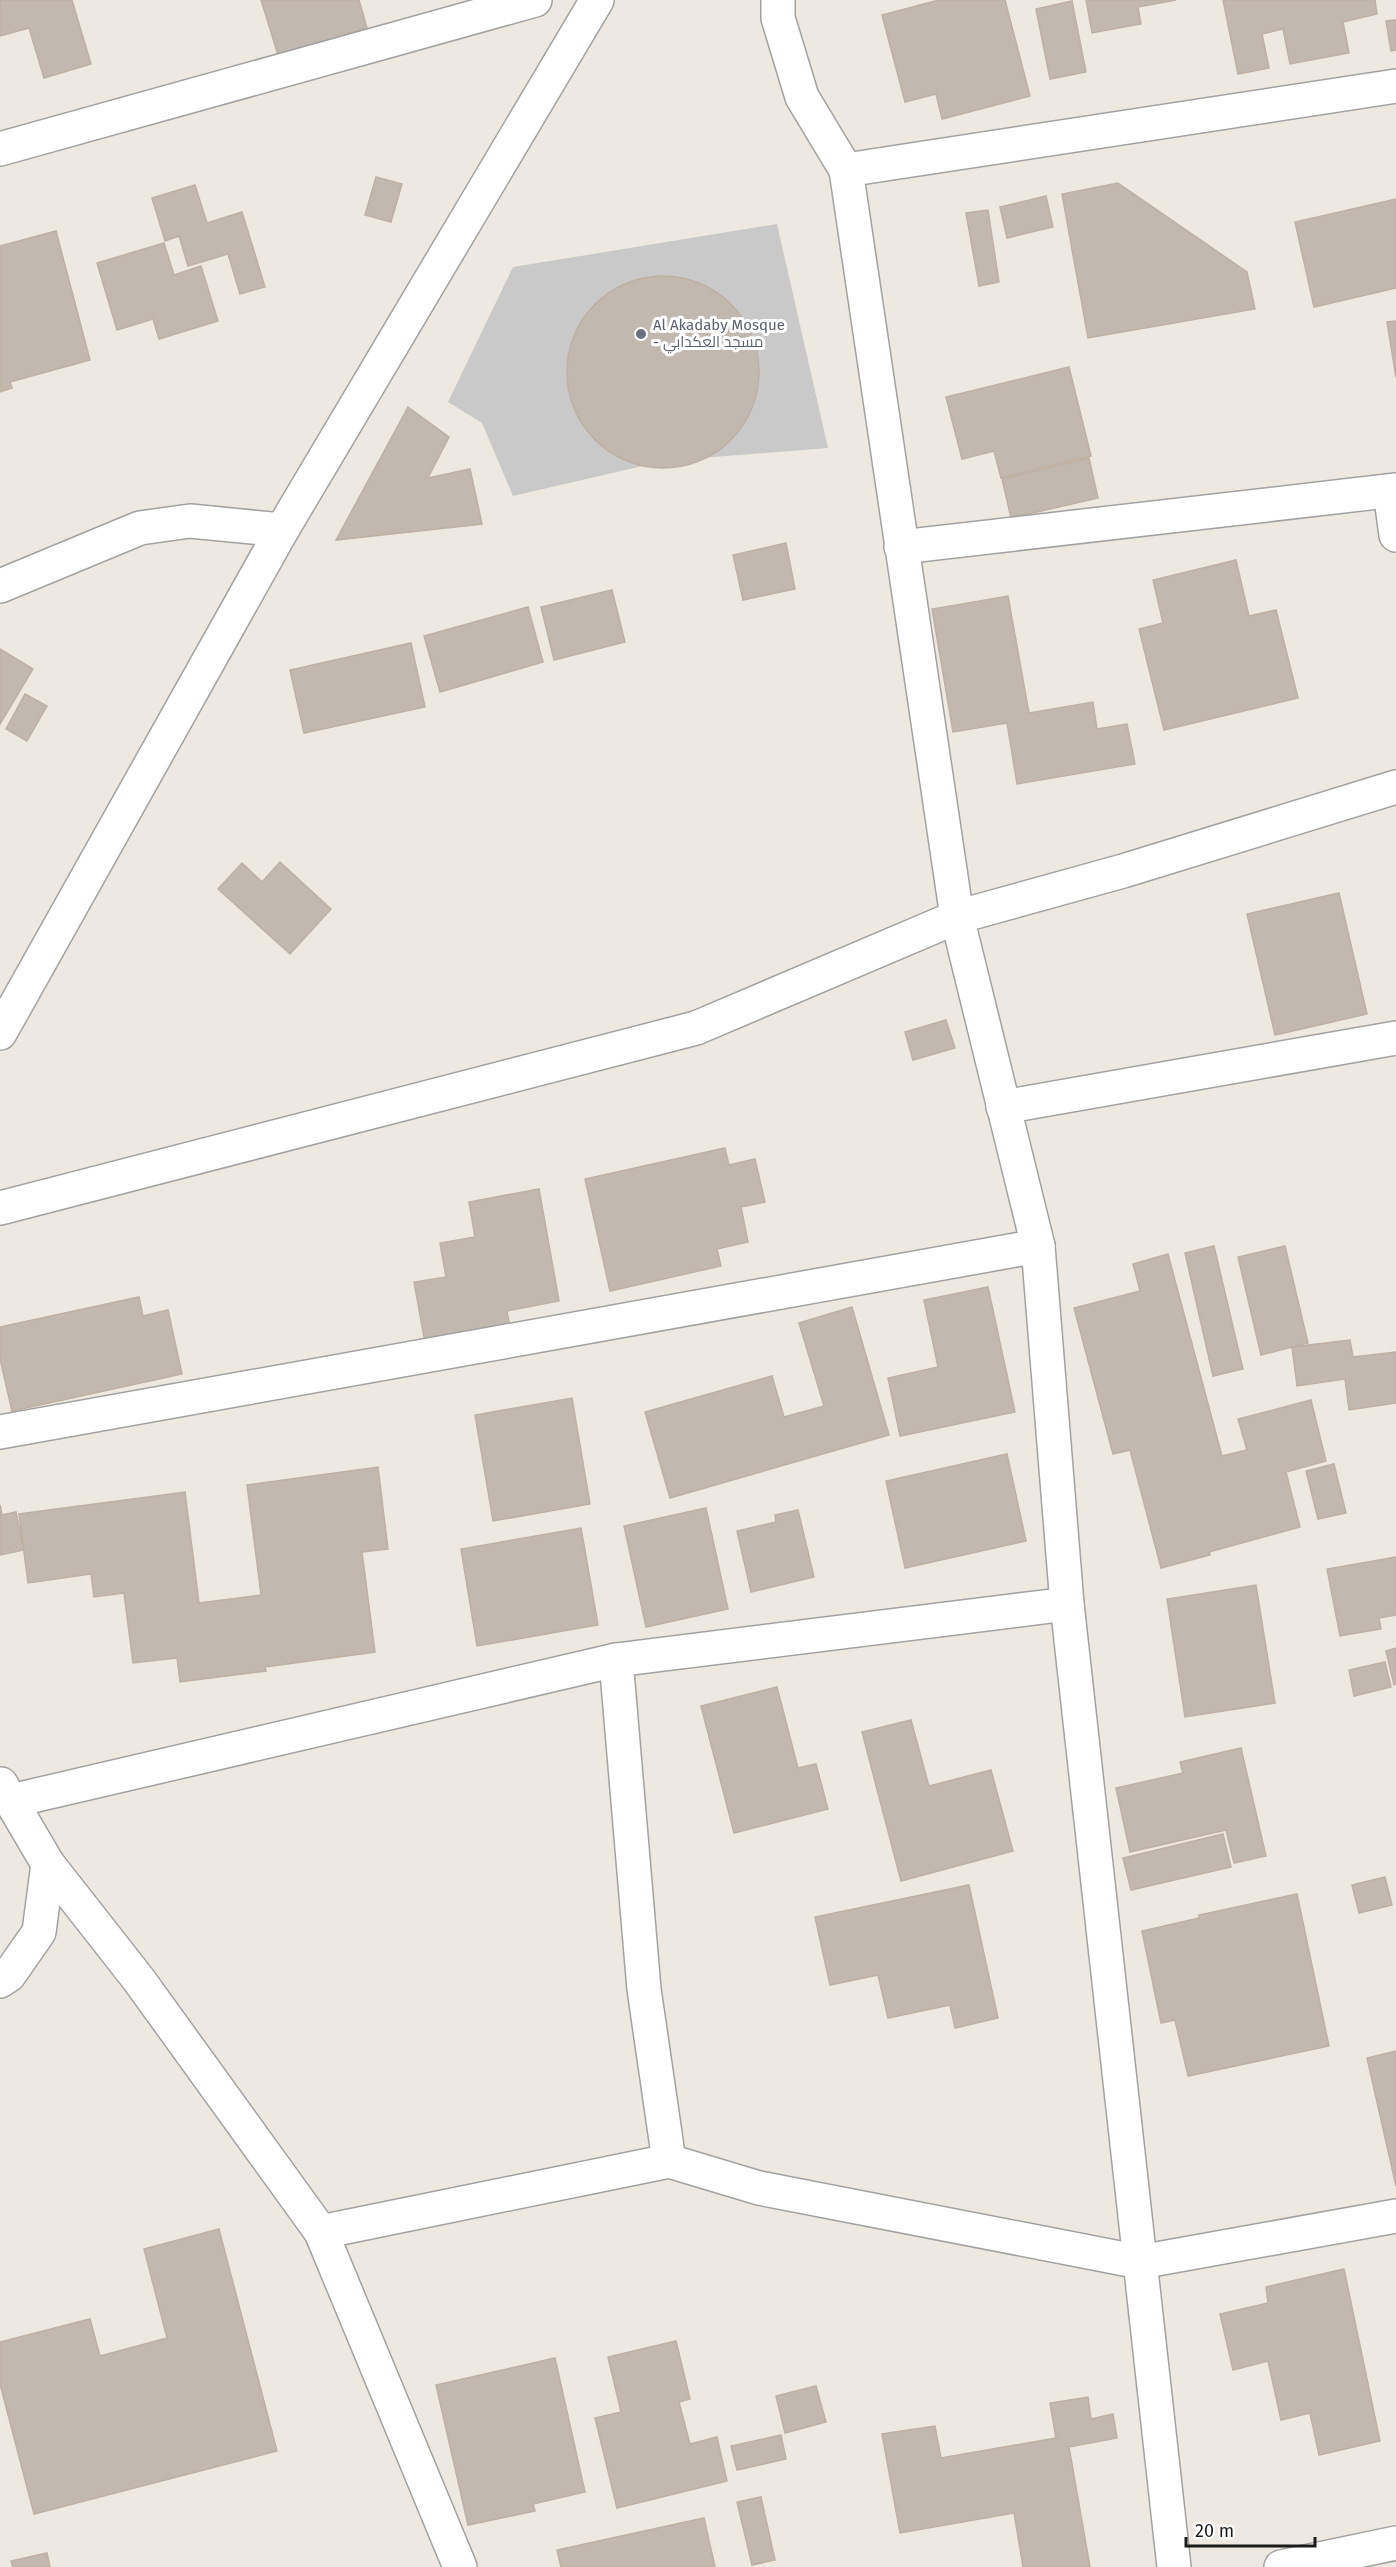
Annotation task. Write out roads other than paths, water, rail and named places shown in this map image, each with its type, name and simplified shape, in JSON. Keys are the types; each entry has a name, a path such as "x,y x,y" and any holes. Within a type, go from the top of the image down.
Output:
{"street":[{"path":"0,149 536,0"},
{"path":"0,1033 282,530 597,0"},
{"path":"778,0 778,18 802,97 846,170 957,917 1038,1246 1067,1604 1174,2567"},
{"path":"846,170 1396,86"},
{"path":"901,547 1393,491 1396,535"},
{"path":"0,586 140,528 190,521 282,530"},
{"path":"0,1208 696,1028 957,917 1123,872 1396,787"},
{"path":"1003,1107 1396,1038"},
{"path":"0,1432 1038,1246"},
{"path":"460,2567 321,2232 139,1980 48,1864 6,1791 616,1660 1067,1604"},
{"path":"616,1660 644,1989 669,2162"},
{"path":"0,1981 9,1975 39,1932 48,1864"},
{"path":"321,2232 669,2162 759,2188 1140,2262 1396,2216"},
{"path":"1281,2567 1396,2543"}],"place":[{"name":"Al Akadaby Mosque - مسجد العكدابي","path":"641,334"}]}
